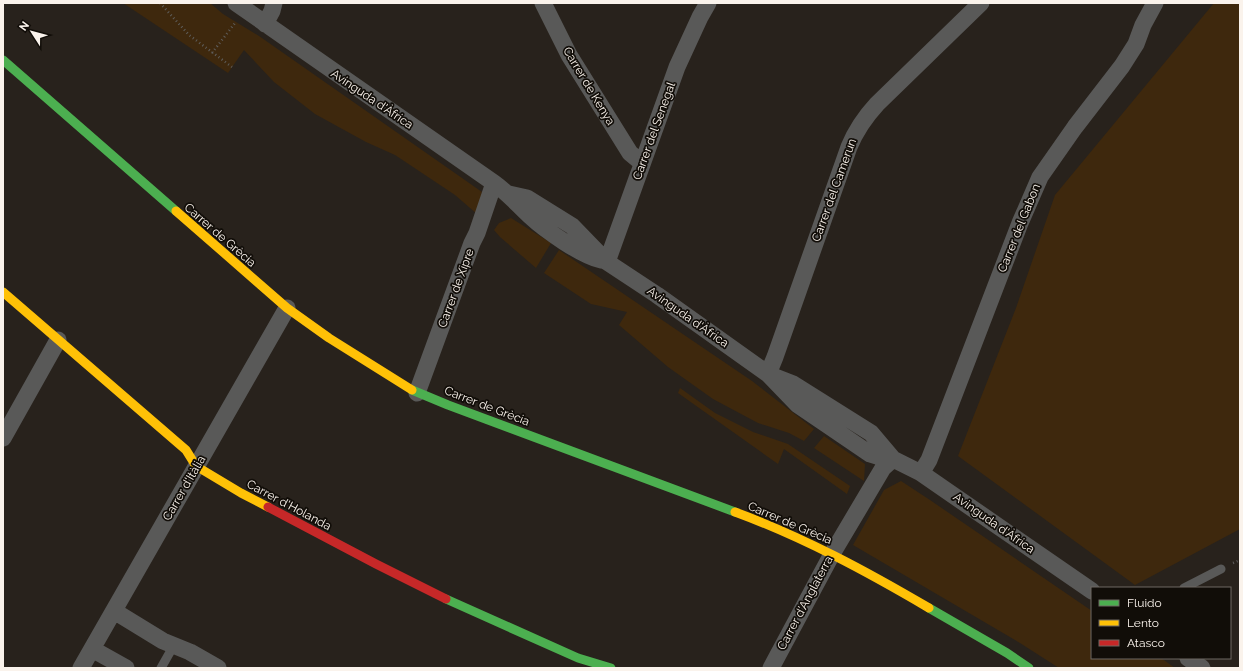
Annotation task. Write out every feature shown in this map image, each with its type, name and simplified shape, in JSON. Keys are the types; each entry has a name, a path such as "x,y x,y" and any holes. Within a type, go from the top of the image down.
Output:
{"street":[{"path":"265,24 272,11 274,3"},
{"name":"Carrer de Kenya","path":"543,3 573,62 630,153 642,163"},
{"name":"Carrer del Senegal","path":"607,262 677,67 708,3"},
{"name":"Carrer del Camerun","path":"768,374 855,132 865,117 877,104 981,3"},
{"name":"Carrer del Gabon","path":"921,474 929,460 1020,222 1040,177 1075,127 1122,66 1136,44 1143,25 1155,3"},
{"name":"Avinguda d'Àfrica","path":"237,11 265,24 509,194 528,198 572,226 607,262 768,374 793,384 871,433 893,459 921,474 1091,590"},
{"name":"Carrer de Grècia","path":"3,60 287,308 328,338 417,393 773,526 832,554 1000,649 1029,668"},
{"name":"Carrer de Xipre","path":"417,393 477,233 494,183"},
{"name":"Carrer d'Holanda","path":"3,292 186,450 196,466 241,493 376,564 575,663 611,668"},
{"name":"Carrer d'Itàlia","path":"81,668 287,308"},
{"path":"3,438 58,340"},
{"name":"Carrer d'Anglaterra","path":"771,668 832,554 884,468 893,459"},
{"path":"114,611 162,641 190,652 218,668"},
{"path":"92,649 126,668"}],"lane":[{"path":"1186,587 1221,569"},
{"path":"161,668 174,645"}],"path":[{"path":"160,3 189,35 232,67"},
{"path":"212,53 237,11"}],"shaded area":[{"path":"123,3 210,3 223,14 259,36 482,192 477,214 455,195 395,155 366,142 315,114 274,82 244,50 228,73"},
{"path":"1214,3 1240,3 1240,529 1135,585 958,456 1016,308 1055,195"},
{"path":"511,218 551,243 536,268 494,230 499,223"},
{"path":"559,250 752,381 814,429 804,441 789,433 758,423 713,399 668,367 619,325 627,312 591,304 544,273"},
{"path":"680,388 715,413 753,432 788,444 850,486 847,494 784,449 778,464 678,393"},
{"path":"824,436 865,464 864,481 814,448"},
{"path":"901,481 1091,610 1091,659 1162,659 1175,668 1059,668 1020,643 853,545 884,490"}],"traffic: fast":[{"path":"3,60 176,211"},
{"path":"412,390 448,405 735,512"},
{"path":"446,599 578,658 611,668"},
{"path":"929,608 1007,653 1029,668"}],"traffic: slow":[{"path":"176,211 287,308 329,338 412,390"},
{"path":"3,292 186,450 196,466 268,507"},
{"path":"735,512 785,532 810,544 882,581 929,608"}],"traffic: jam":[{"path":"268,507 446,599"}]}
